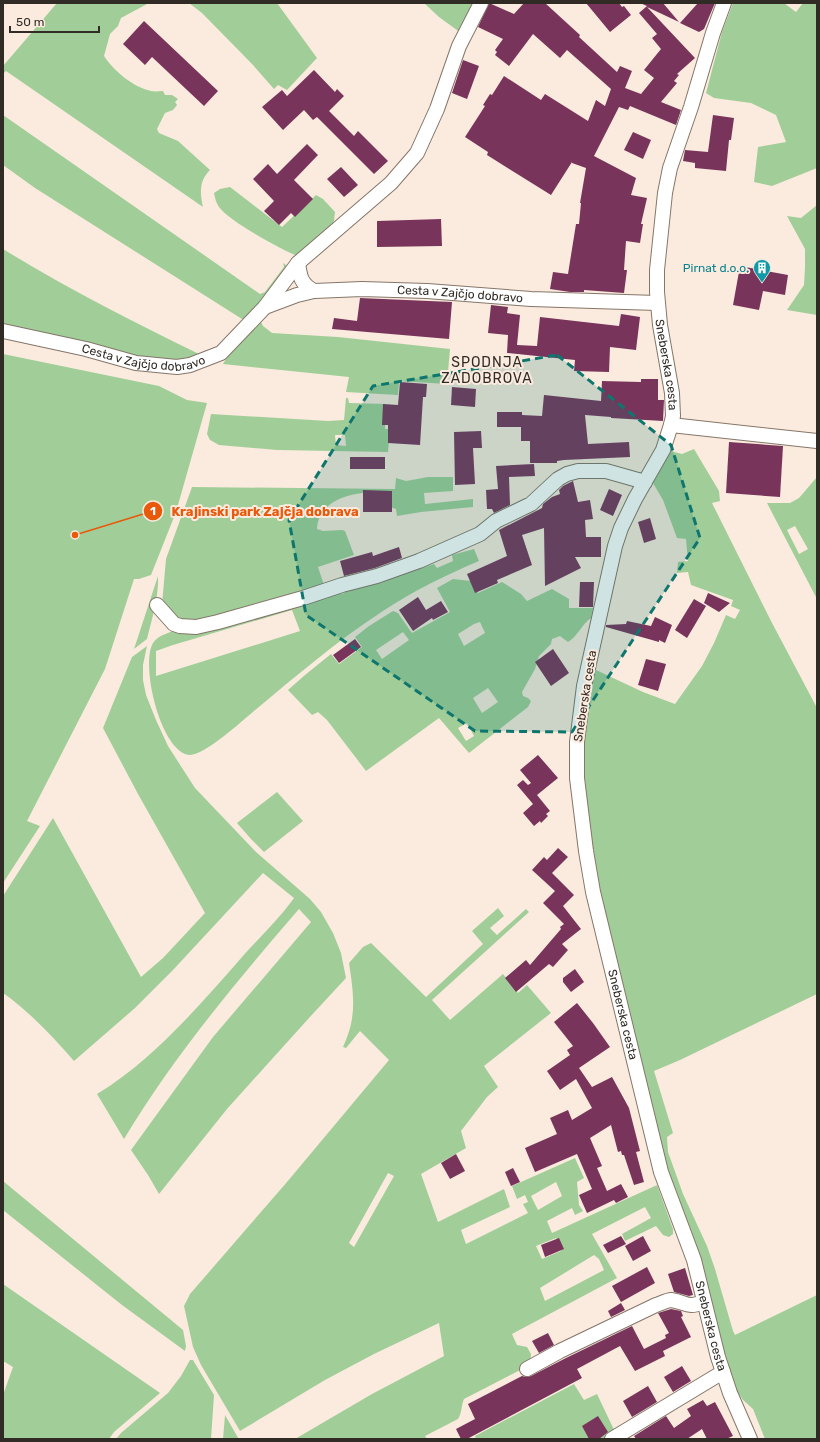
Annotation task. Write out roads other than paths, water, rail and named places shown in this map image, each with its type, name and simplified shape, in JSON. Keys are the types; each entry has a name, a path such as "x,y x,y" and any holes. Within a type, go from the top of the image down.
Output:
{"street":[{"name":"Cesta v Zajčjo dobravo","path":"3,330 136,363 177,367 196,363 221,353 265,307 298,263 391,183 417,154 437,109 459,46 481,3"},
{"name":"Sneberska cesta","path":"724,3 713,33 692,107 677,146 667,182 662,217 657,270 657,303 673,400 671,425 663,450 635,499 621,528 610,564 580,706 577,742 578,778 586,851 603,936 655,1149 668,1192 694,1260 703,1302 723,1372 750,1439"},
{"path":"298,263 300,276 303,282 307,287 314,291"},
{"name":"Cesta v Zajčjo dobravo","path":"265,307 297,295 314,291 362,289 657,303"},
{"path":"671,425 817,441"},
{"path":"157,605 174,624 180,626 196,627 218,622 377,576 419,561 480,534 496,521 531,504 558,479 567,474 578,471 606,471 645,482"},
{"path":"527,1369 574,1344 656,1305 670,1300 689,1306 703,1302"},
{"path":"612,1439 723,1372"}],"place":[{"name":"Pirnat d.o.o.","path":"762,283"},
{"name":"Krajinski park Zajčja dobrava","path":"75,535"}],"district":[{"name":"SPODNJA ZADOBROVA","path":"487,370"}]}
